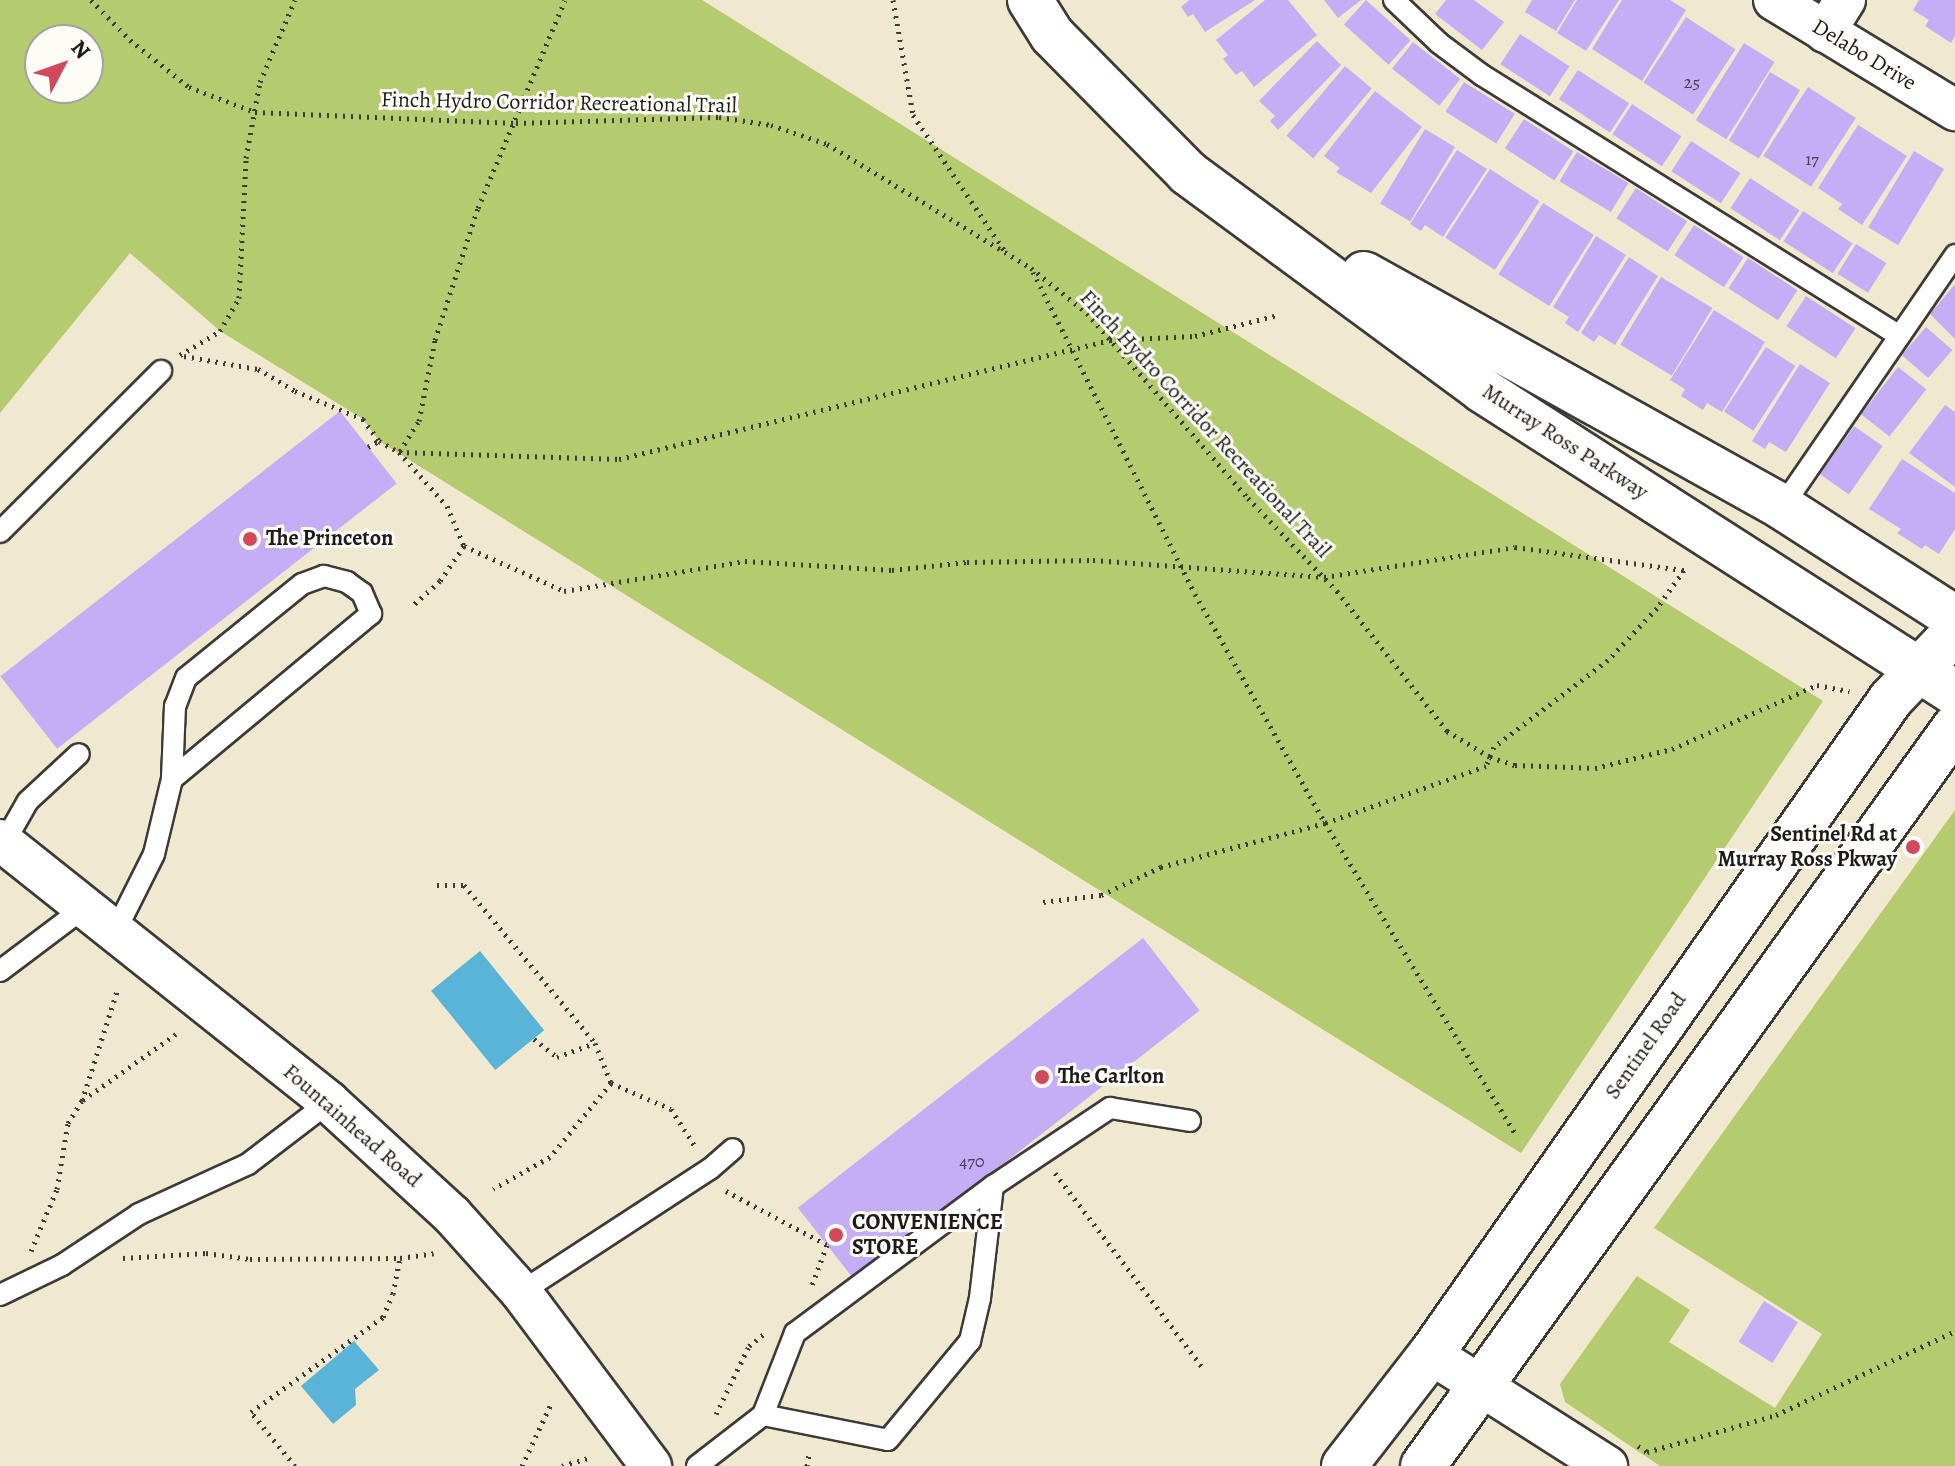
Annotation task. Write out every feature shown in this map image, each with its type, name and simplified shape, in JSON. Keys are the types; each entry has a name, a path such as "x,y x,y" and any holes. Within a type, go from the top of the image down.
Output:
{"street":[{"name":"Murray Ross Parkway","path":"1030,0 1052,35 1188,173 1482,390 1937,681"},
{"name":"Delabo Drive","path":"1774,0 1835,16 1955,110"},
{"name":"Murray Ross Parkway","path":"1188,173 1782,507 1955,618"},
{"name":"Sentinel Road","path":"1344,1466 1431,1354 1891,699 1937,681 1955,632"},
{"path":"1423,1466 1484,1387 1955,727"},
{"name":"Fountainhead Road","path":"2,842 329,1102 452,1215 521,1292 651,1466"},
{"path":"1431,1354 1484,1387 1621,1455"}],"lane":[{"path":"1394,0 1439,43 1482,75 1899,336"},
{"path":"1782,507 1955,255"},
{"path":"0,532 161,371"},
{"path":"115,932 154,854 172,779 175,706 186,678 302,584 324,576 347,582 362,593 371,614 172,779"},
{"path":"2,842 28,801 79,754"},
{"path":"0,971 85,907"},
{"path":"7,1292 62,1265 139,1214 248,1164 329,1102"},
{"path":"697,1466 763,1415 795,1333 993,1186 1110,1108 1190,1121"},
{"path":"521,1292 710,1169 733,1149"},
{"path":"763,1415 888,1440 970,1341 980,1298 993,1186"}],"path":[{"name":"Finch Hydro Corridor Recreational Trail","path":"91,0 130,40 189,87 255,112 516,123 719,117 771,125 827,144 1031,268 1087,313 1248,498 1324,577 1447,731 1490,757 1515,765 1595,768 1672,749 1817,685 1849,692"},
{"path":"161,371 179,355 220,331 239,298 240,217 246,158 260,82 295,0"},
{"path":"399,452 419,421 435,340 478,208 565,0"},
{"path":"893,0 913,115 1007,254"},
{"path":"1031,268 1181,567 1325,823 1517,1136"},
{"path":"399,452 619,459 1110,340 1195,336 1278,315"},
{"path":"179,355 258,369 295,391 363,419 379,441 399,452 447,506 464,546 564,591 745,561 892,570 967,562 1093,560 1324,577 1515,547 1684,570 1657,608 1608,660 1494,747 1486,766 1325,823 1161,867 1101,895 1042,902"},
{"path":"368,447 379,441"},
{"path":"412,606 440,581 464,546"},
{"path":"437,885 464,885 595,1043 611,1083 550,1157 493,1189"},
{"path":"7,1292 57,1189 68,1123 82,1101 118,988"},
{"path":"82,1101 176,1034"},
{"path":"534,1039 557,1057 595,1043"},
{"path":"1040,1154 1204,1369"},
{"path":"62,1265 206,1253 250,1259 400,1258 434,1253"},
{"path":"295,1466 251,1412 383,1317 393,1294 400,1258"},
{"path":"1621,1455 1647,1452 1776,1415 1955,1331"},
{"path":"522,1466 551,1404"},
{"path":"807,1466 809,1455"},
{"path":"562,1466 588,1458"}],"green space":[{"path":"0,0 702,0 1823,701 1521,1153 379,441 363,419 220,331 130,253 0,413"},
{"path":"1955,810 1955,1466 1660,1466 1565,1402 1560,1384 1637,1276 1690,1310 1669,1342 1775,1408 1822,1334 1654,1228"}],"water":[{"path":"480,951 544,1030 495,1070 431,991"},
{"path":"354,1341 379,1370 355,1389 356,1405 333,1424 301,1386"}],"building":[{"path":"1189,0 1255,0 1205,32 1193,14 1188,17 1181,7"},
{"path":"1265,0 1288,0 1317,35 1254,87 1242,71 1236,75 1223,59 1228,55 1216,40"},
{"path":"1324,0 1361,0 1338,18"},
{"path":"1366,0 1411,40 1389,65 1344,25"},
{"path":"1446,0 1474,0 1504,22 1482,50 1435,14"},
{"path":"1532,0 1575,0 1556,31 1525,12"},
{"path":"1577,0 1619,0 1586,51 1557,33"},
{"path":"1622,0 1670,0 1686,10 1642,81 1592,49"},
{"path":"1919,0 1955,0 1955,36 1951,43 1925,26 1929,20 1913,10"},
{"path":"1686,17 1735,49 1693,115 1644,82"},
{"path":"1520,34 1569,66 1550,96 1500,64"},
{"path":"1317,41 1341,65 1278,130 1270,121 1275,116 1259,101"},
{"path":"1413,42 1460,79 1439,106 1392,69"},
{"path":"1744,43 1775,62 1726,139 1696,120"},
{"path":"1345,66 1372,88 1313,158 1287,136"},
{"path":"1578,70 1629,103 1610,133 1559,99"},
{"path":"1770,72 1800,90 1759,159 1729,141"},
{"path":"1464,82 1515,114 1496,143 1445,112"},
{"path":"1808,87 1856,118 1811,187 1763,156"},
{"path":"1375,91 1422,127 1371,193 1336,172 1340,168 1324,156"},
{"path":"1632,104 1681,136 1662,166 1612,134"},
{"path":"1524,119 1573,151 1554,180 1505,148"},
{"path":"1858,125 1907,156 1862,225 1838,209 1842,204 1818,188"},
{"path":"1425,129 1455,147 1410,222 1380,204"},
{"path":"1691,141 1740,173 1721,203 1671,171"},
{"path":"1457,150 1487,169 1443,237 1425,225 1421,231 1410,224"},
{"path":"1914,151 1944,169 1898,245 1868,227"},
{"path":"1577,152 1628,183 1611,212 1559,181"},
{"path":"1490,169 1539,201 1495,270 1445,238"},
{"path":"1750,178 1799,210 1780,240 1730,208"},
{"path":"1636,188 1687,221 1668,251 1616,218"},
{"path":"1543,203 1594,235 1549,306 1498,274"},
{"path":"1803,211 1852,243 1833,273 1783,241"},
{"path":"1694,225 1743,257 1724,287 1674,255"},
{"path":"1596,236 1626,255 1578,332 1565,323 1569,317 1553,307"},
{"path":"1856,244 1887,263 1868,293 1837,274"},
{"path":"1629,257 1658,276 1615,345 1599,335 1594,342 1581,333"},
{"path":"1748,258 1797,290 1778,320 1728,288"},
{"path":"1661,277 1712,308 1672,376 1620,345"},
{"path":"1955,284 1955,339 1930,314"},
{"path":"1806,296 1855,328 1836,358 1786,326"},
{"path":"1714,310 1765,342 1722,412 1707,403 1703,410 1681,396 1685,389 1670,380"},
{"path":"1926,327 1952,350 1928,378 1902,355"},
{"path":"1766,347 1795,366 1753,431 1724,412"},
{"path":"1800,364 1830,383 1786,452 1769,442 1765,449 1752,441"},
{"path":"1898,367 1926,389 1889,436 1861,414"},
{"path":"1945,405 1955,412 1955,487 1909,453"},
{"name":"The Princeton","path":"340,411 397,483 57,749 0,676"},
{"path":"1854,426 1883,446 1849,494 1820,474"},
{"path":"1902,459 1955,493 1955,529 1939,554 1925,545 1922,549 1897,533 1901,529 1869,509"},
{"name":"The Carlton","path":"1143,938 1200,1010 854,1280 798,1208"},
{"path":"1764,1301 1798,1322 1772,1363 1739,1342"}],"place":[{"name":"The Princeton","path":"250,539"},
{"name":"Sentinel Rd at Murray Ross Pkway","path":"1913,847"},
{"name":"The Carlton","path":"1042,1077"},
{"name":"CONVENIENCE STORE","path":"836,1235"}]}
